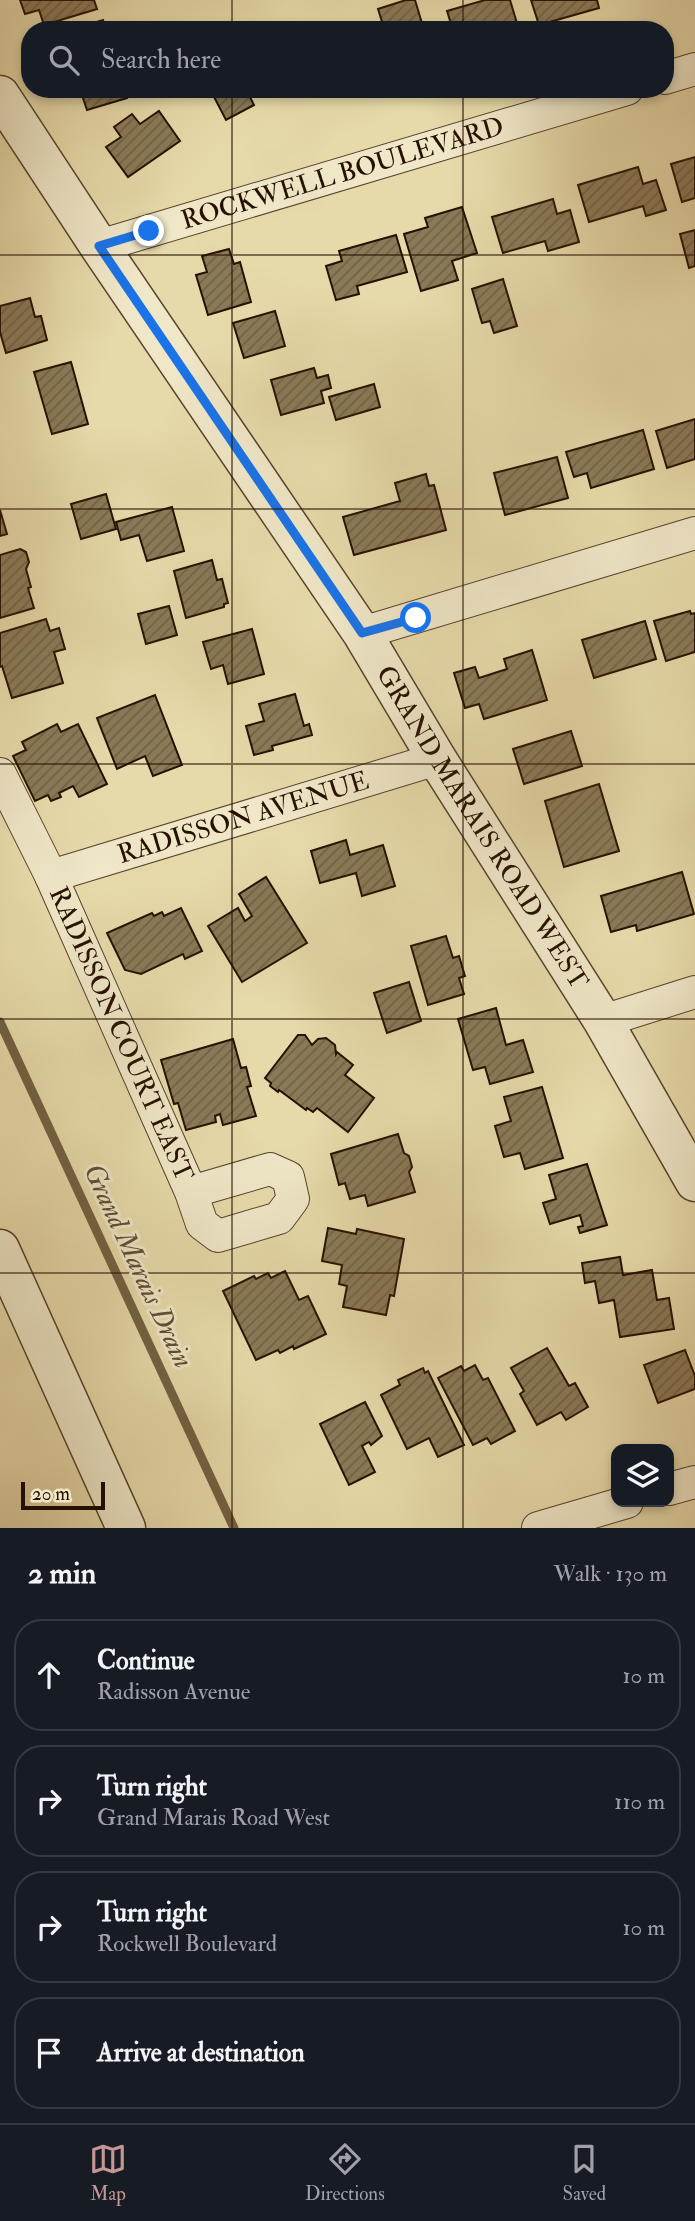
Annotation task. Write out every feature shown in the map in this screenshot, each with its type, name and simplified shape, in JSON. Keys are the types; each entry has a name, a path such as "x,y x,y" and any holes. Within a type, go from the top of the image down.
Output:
{"street":[{"path":"674,75 695,69"},
{"name":"GRAND MARAIS ROAD WEST","path":"0,95 99,246 362,633 437,759 603,1021 695,1182"},
{"name":"ROCKWELL BOULEVARD","path":"99,246 598,98"},
{"path":"362,633 695,533"},
{"name":"RADISSON AVENUE","path":"51,876 437,759"},
{"name":"RADISSON COURT EAST","path":"0,774 51,876 191,1192"},
{"path":"603,1021 695,992"},
{"path":"0,1248 8,1286 126,1528"},
{"path":"674,1488 695,1482"},
{"path":"538,1528 611,1507"}],"building":[{"path":"20,0 94,0 97,9 57,21 43,21 39,10 25,14"},
{"path":"406,0 415,0 421,21 382,21 378,9"},
{"path":"485,0 510,0 516,21 450,21 447,11"},
{"path":"531,0 597,0 599,8 553,21 538,21"},
{"path":"83,98 127,98 87,110"},
{"path":"215,98 250,98 254,105 226,120"},
{"path":"159,111 180,141 128,177 106,147 121,137 114,127 132,114 140,124"},
{"path":"695,157 695,198 682,202 671,164"},
{"path":"638,167 643,184 656,180 666,210 646,216 643,206 589,222 578,185"},
{"path":"553,199 557,214 570,210 579,242 548,251 545,241 503,253 492,217"},
{"path":"462,207 477,253 452,261 458,280 421,291 404,234 428,227 425,218"},
{"path":"695,230 695,266 689,268 680,234"},
{"path":"396,235 407,272 357,286 359,294 336,300 326,266 342,261 339,251"},
{"path":"229,249 234,264 240,262 251,302 208,315 196,275 207,272 202,256"},
{"path":"503,279 517,326 494,333 490,321 482,323 472,289"},
{"path":"30,298 35,317 41,316 47,340 6,353 0,332 0,306"},
{"path":"275,311 285,346 244,358 233,323"},
{"path":"71,362 88,424 52,434 34,372"},
{"path":"314,368 317,378 328,375 331,388 321,391 324,403 281,415 271,380"},
{"path":"374,384 380,407 336,420 329,397"},
{"path":"695,419 695,459 667,468 656,431"},
{"path":"643,430 654,469 591,488 587,473 574,477 566,452"},
{"path":"557,457 568,498 505,515 494,473"},
{"path":"426,474 429,486 434,485 446,530 354,555 343,517 400,501 395,483"},
{"path":"106,494 116,529 81,539 71,504"},
{"path":"172,507 184,551 147,561 139,535 121,540 116,522"},
{"path":"0,510 7,534 0,536"},
{"path":"20,549 26,552 29,562 26,569 31,587 28,588 34,608 0,618 0,555"},
{"path":"212,560 217,580 222,579 228,603 224,604 224,607 186,618 174,571"},
{"path":"169,606 177,635 146,644 138,614"},
{"path":"690,611 691,614 695,613 695,652 666,661 654,621"},
{"path":"46,619 50,631 59,628 65,649 54,652 63,683 12,698 2,666 0,667 0,633"},
{"path":"645,621 656,659 594,678 582,640"},
{"path":"252,629 264,674 228,684 223,665 211,669 203,642"},
{"path":"532,650 547,700 484,719 479,704 465,708 454,673 475,667 479,678 507,669 504,659"},
{"path":"295,694 304,726 309,724 312,735 272,746 273,750 254,755 246,726 264,721 259,704"},
{"path":"155,695 182,765 153,776 145,756 117,769 97,718"},
{"path":"57,724 61,732 78,724 107,784 79,797 73,786 59,793 61,797 51,801 48,795 35,801 13,756 26,750 22,742"},
{"path":"571,731 582,766 524,784 513,749"},
{"path":"599,784 619,851 564,867 545,801"},
{"path":"346,840 350,855 383,845 395,886 362,896 356,873 320,883 311,851"},
{"path":"682,872 694,914 637,931 636,925 611,932 601,896"},
{"path":"266,877 307,943 242,982 208,926 238,908 245,921 252,916 239,894"},
{"path":"181,908 202,951 185,959 183,954 141,974 125,970 107,933 152,913 154,916 162,912 164,916"},
{"path":"446,936 453,958 459,956 465,976 459,978 464,994 428,1005 411,946"},
{"path":"409,982 421,1021 387,1033 374,993"},
{"path":"496,1008 506,1045 523,1040 533,1072 490,1084 485,1067 473,1070 458,1019"},
{"path":"298,1035 305,1035 312,1045 318,1039 326,1038 335,1045 336,1054 337,1052 353,1065 345,1075 374,1098 348,1132 317,1108 313,1112 307,1108 306,1110 279,1090 278,1092 265,1078"},
{"path":"233,1039 241,1068 246,1067 251,1086 247,1087 256,1116 223,1125 220,1114 215,1116 216,1122 186,1130 178,1103 174,1104 161,1060"},
{"path":"542,1087 563,1158 525,1169 520,1153 504,1157 495,1126 511,1121 504,1097"},
{"path":"398,1134 404,1153 409,1156 412,1167 409,1172 415,1192 368,1206 365,1195 350,1199 345,1183 339,1185 331,1154"},
{"path":"587,1164 607,1225 580,1233 578,1227 583,1226 580,1215 550,1224 543,1203 556,1199 549,1175"},
{"path":"328,1228 356,1234 357,1229 404,1239 394,1296 390,1295 386,1315 343,1307 347,1286 339,1284 342,1265 322,1261"},
{"path":"620,1257 623,1275 652,1270 657,1300 669,1298 674,1329 620,1337 614,1300 599,1303 595,1281 585,1283 582,1263"},
{"path":"285,1271 299,1300 308,1296 326,1334 294,1349 293,1346 280,1353 278,1350 256,1360 223,1291 254,1276 256,1279 268,1273 271,1278"},
{"path":"547,1348 569,1386 575,1383 588,1407 566,1420 561,1412 537,1425 520,1394 524,1391 511,1368"},
{"path":"685,1350 695,1376 695,1389 658,1403 644,1365"},
{"path":"475,1365 483,1380 488,1378 515,1431 491,1444 487,1438 473,1445 438,1378 461,1366 464,1371"},
{"path":"423,1368 425,1373 428,1371 464,1445 438,1457 429,1438 407,1449 381,1395 400,1385 398,1380"},
{"path":"365,1402 382,1436 371,1445 369,1442 362,1446 375,1472 349,1485 320,1424"}],"waterway":[{"name":"Grand Marais Drain","path":"0,1022 234,1528"}],"route":[{"path":"149,231 99,246 362,633 416,618"}]}
